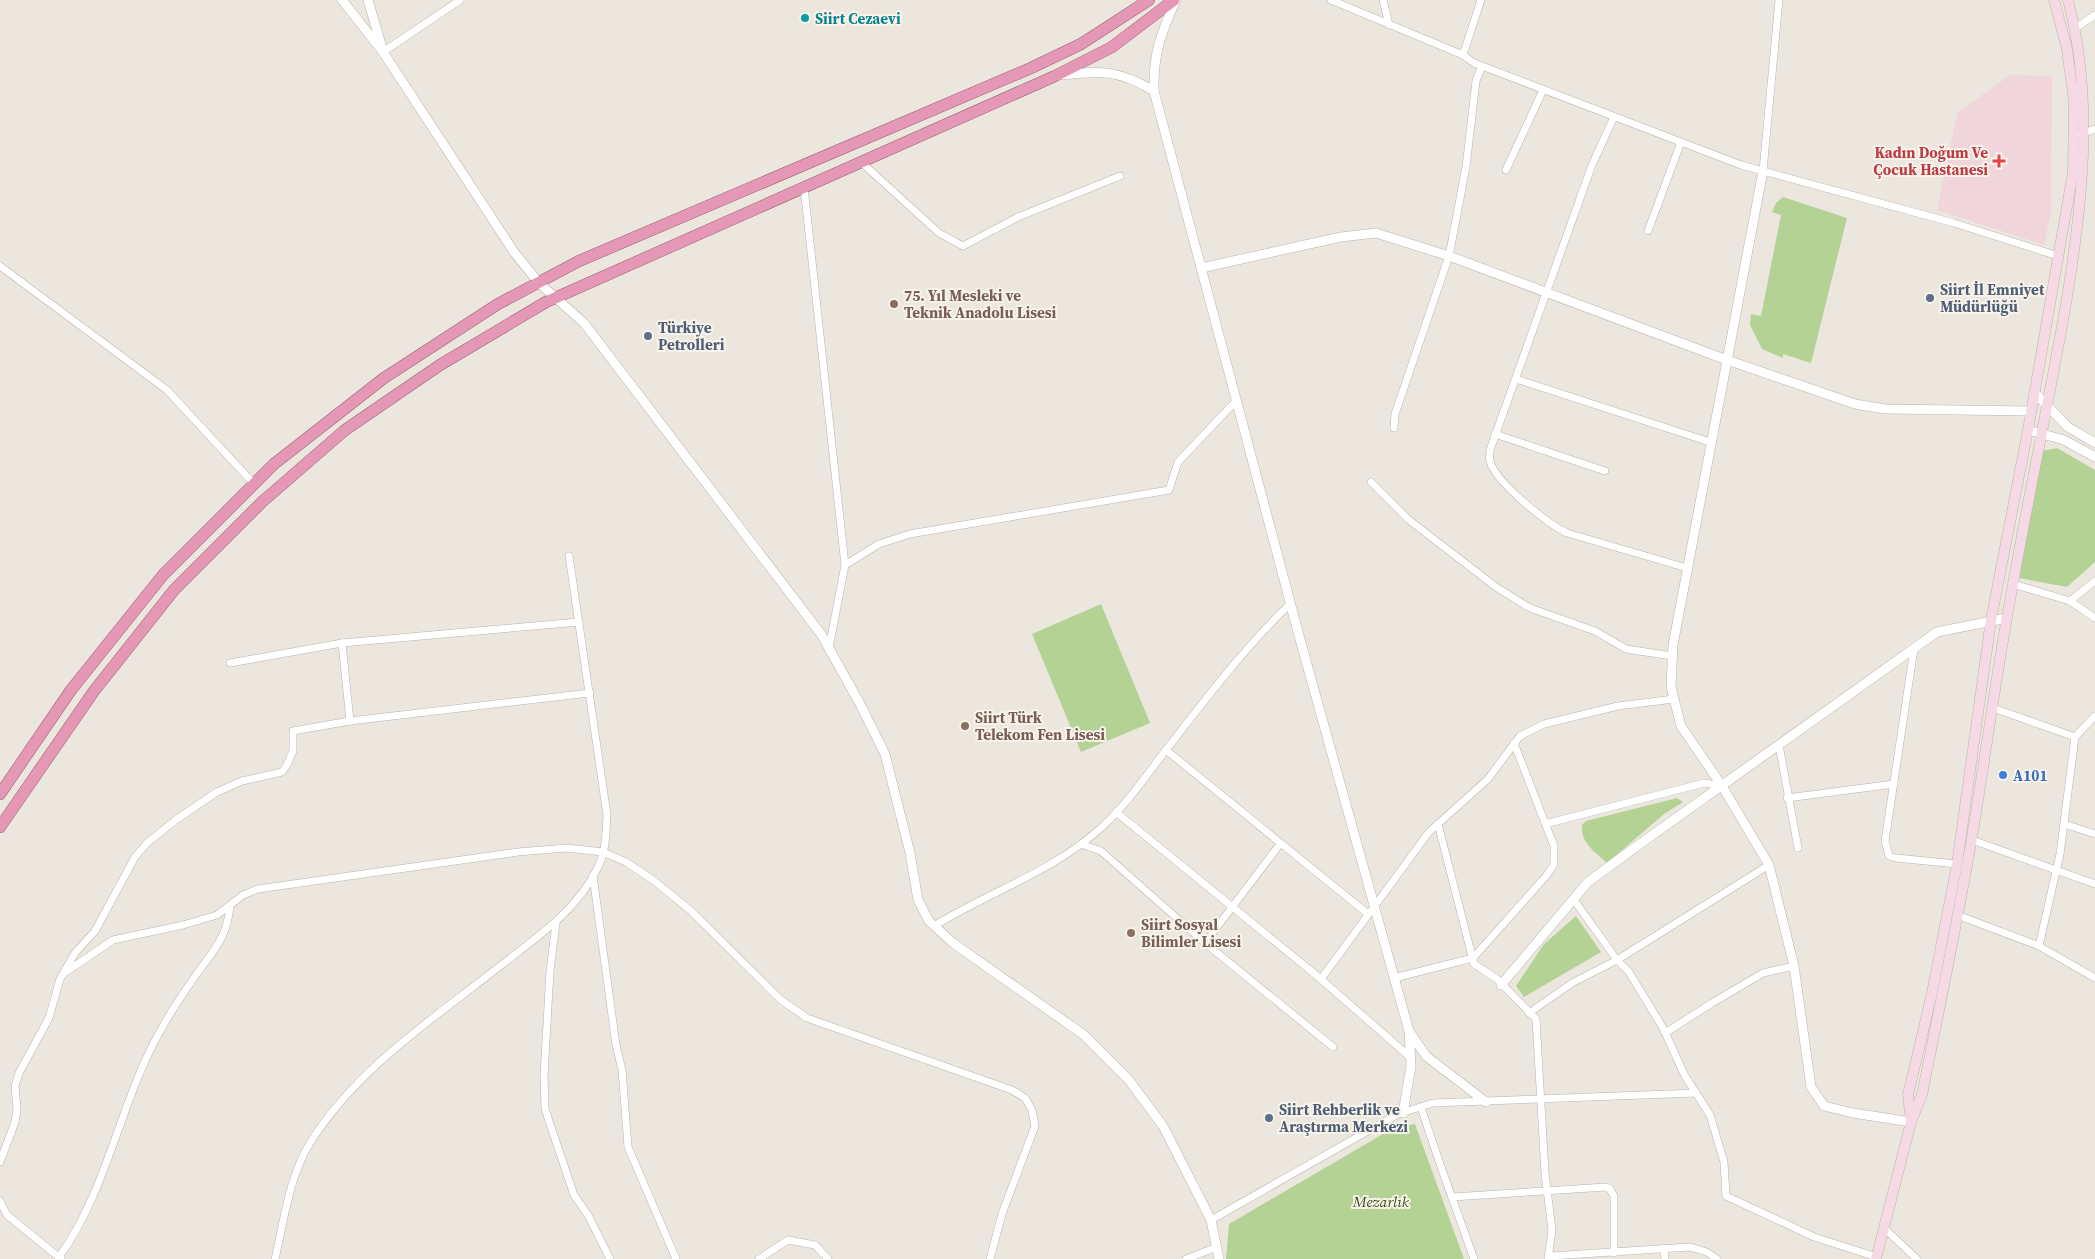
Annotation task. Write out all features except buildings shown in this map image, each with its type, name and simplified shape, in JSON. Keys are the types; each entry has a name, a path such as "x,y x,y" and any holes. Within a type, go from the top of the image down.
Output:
{"highway":[{"path":"0,794 71,690 164,575 274,464 384,378 498,304 579,261 1039,64 1081,44 1148,0"},
{"path":"0,827 94,691 174,590 262,502 344,430 440,365 557,296 1055,76 1112,47 1175,0"}],"main road":[{"path":"1911,1122 1908,1095 1932,993 1957,864 1991,620 2028,430 2073,172 2074,102 2067,49 2054,0"},
{"path":"1877,1258 1911,1122 1922,1095 1972,840 2007,618 2043,434 2081,207 2091,130 2087,88 2076,27 2068,0"}],"street":[{"path":"342,0 383,52 514,252 539,283 557,296 584,322 821,634 859,702 885,754 910,854 918,900 929,921 953,943 1084,1035 1128,1079 1164,1126 1211,1220 1220,1259"},
{"path":"368,0 383,52"},
{"path":"383,52 460,0"},
{"path":"1175,0 1162,30 1153,65 1154,90 1290,604 1409,1031 1410,1057 1403,1113"},
{"path":"1331,0 1389,26 1463,55 1482,66 1614,117 1763,171 1954,223 2058,256"},
{"path":"1383,0 1389,26"},
{"path":"1463,55 1481,0"},
{"path":"1779,0 1763,171 1748,261 1710,442 1687,568 1672,656 1671,688 1681,726 1722,786 1769,866 1794,966 1811,1087 1824,1106 1853,1113 1911,1122"},
{"path":"2076,27 2095,15"},
{"path":"1394,428 1394,414 1449,256 1466,167 1476,81 1482,66"},
{"path":"1055,76 1103,71 1135,79 1154,90"},
{"path":"1506,170 1543,90"},
{"path":"1614,117 1592,166 1490,450 1490,462 1499,476 1534,512 1552,526 1567,533 1687,568"},
{"path":"2074,137 2091,130"},
{"path":"1648,230 1682,142"},
{"path":"861,162 939,233 963,246 1018,217 1120,176"},
{"path":"804,187 844,565 829,648"},
{"path":"1201,268 1341,237 1376,233 1449,256 1727,360 1856,404 1885,409 2030,411"},
{"path":"0,266 167,390 254,484"},
{"path":"1516,379 1710,442"},
{"path":"2034,392 2068,427 2095,444"},
{"path":"844,565 880,544 910,534 1169,490 1178,462 1236,401"},
{"path":"2028,430 2064,440 2095,457"},
{"path":"1496,434 1605,471"},
{"path":"1371,482 1409,520 1496,587 1530,608 1595,631 1626,649 1672,656"},
{"path":"275,1259 299,1165 310,1144 338,1105 406,1038 556,923 593,876 604,852 607,815 570,556"},
{"path":"2070,601 2095,581"},
{"path":"2013,584 2070,601 2095,618"},
{"path":"934,926 1033,873 1081,844 1104,826 1259,633 1290,604"},
{"path":"1502,985 1588,882 1937,632 2007,618"},
{"path":"230,663 342,643 579,622"},
{"path":"342,643 350,721"},
{"path":"1914,649 1885,841 1889,856 1957,864"},
{"path":"0,1162 15,1122 17,1109 15,1086 19,1073 49,1018 63,974 75,953 95,931 135,857 147,843 198,802 242,781 282,772 288,765 292,751 293,731 350,721 590,693"},
{"path":"1321,979 1429,832 1488,779 1520,736 1544,724 1618,706 1674,699"},
{"path":"1993,708 2075,737"},
{"path":"2040,946 2057,869 2075,737 2095,716"},
{"path":"1394,978 1473,958 1512,916 1554,864 1554,846 1514,743"},
{"path":"1779,745 1787,798 1798,848"},
{"path":"1166,750 1368,914"},
{"path":"1545,824 1704,783 1722,786"},
{"path":"1787,798 1894,784"},
{"path":"1116,812 1321,979 1410,1057"},
{"path":"1438,824 1474,964 1497,979 1536,1019 1547,1192 1552,1230 1549,1257 1690,1247 1707,1252 1717,1259"},
{"path":"2064,824 2095,834"},
{"path":"1972,840 2095,884"},
{"path":"1081,844 1101,851 1205,943 1333,1048"},
{"path":"1205,943 1280,844"},
{"path":"63,974 112,940 217,915 243,895 258,889 518,852 567,848 604,852 626,862 653,880 690,910 781,1000 807,1018 1012,1090 1026,1098 1032,1110 1035,1126 1002,1214 990,1259"},
{"path":"1529,1013 1572,983 1617,960 1769,866"},
{"path":"593,876 616,1044 622,1070 628,1147 676,1259"},
{"path":"1574,900 1617,960 1629,972 1665,1033 1696,1094 1710,1115 1724,1162 1726,1196 1814,1237 1877,1258"},
{"path":"0,1201 7,1215 60,1258 85,1212 112,1151 123,1117 149,1053 180,997 218,946 229,920 230,906"},
{"path":"1957,915 2040,946 2095,978"},
{"path":"556,923 550,971 544,1108 574,1195 588,1215 610,1259"},
{"path":"1665,1033 1763,973 1794,966"},
{"path":"1409,1031 1426,1056 1486,1102"},
{"path":"1211,1220 1403,1113 1433,1103 1696,1094"},
{"path":"1421,1107 1443,1179 1452,1197 1474,1259"},
{"path":"1452,1197 1606,1187 1610,1189 1614,1196 1614,1253"},
{"path":"1885,1229 1917,1259"},
{"path":"759,1259 788,1240 815,1245 828,1259"},
{"path":"1186,1259 1217,1247"},
{"path":"1664,1248 1665,1259"}],"shaded area":[{"name":"Kadın Doğum Ve Çocuk Hastanesi","path":"2010,75 2052,76 2051,212 2044,245 1937,210 1957,113"}],"green space":[{"path":"1783,197 1847,218 1811,363 1783,354 1783,358 1762,349 1750,325 1751,314 1761,316 1781,215 1772,212 1776,203"},
{"path":"2057,448 2095,470 2095,562 2067,587 2019,578 2039,459 2042,451"},
{"path":"1101,604 1150,723 1081,752 1032,634"},
{"path":"1677,798 1683,802 1664,814 1607,863 1593,851 1583,837 1582,825 1586,821"},
{"path":"1576,916 1601,952 1524,997 1516,986 1544,944"},
{"name":"Mezarlık","path":"1415,1124 1464,1259 1226,1259 1229,1224 1395,1127"}],"place":[{"name":"Siirt Cezaevi","path":"805,18"},
{"name":"Kadın Doğum Ve Çocuk Hastanesi","path":"1999,161"},
{"name":"Siirt İl Emniyet Müdürlüğü","path":"1930,298"},
{"name":"75. Yıl Mesleki ve Teknik Anadolu Lisesi","path":"894,304"},
{"name":"Türkiye Petrolleri","path":"648,336"},
{"name":"Siirt Türk Telekom Fen Lisesi","path":"965,726"},
{"name":"A101","path":"2003,775"},
{"name":"Siirt Sosyal Bilimler Lisesi","path":"1131,933"},
{"name":"Siirt Rehberlik ve Araştırma Merkezi","path":"1269,1118"}]}
